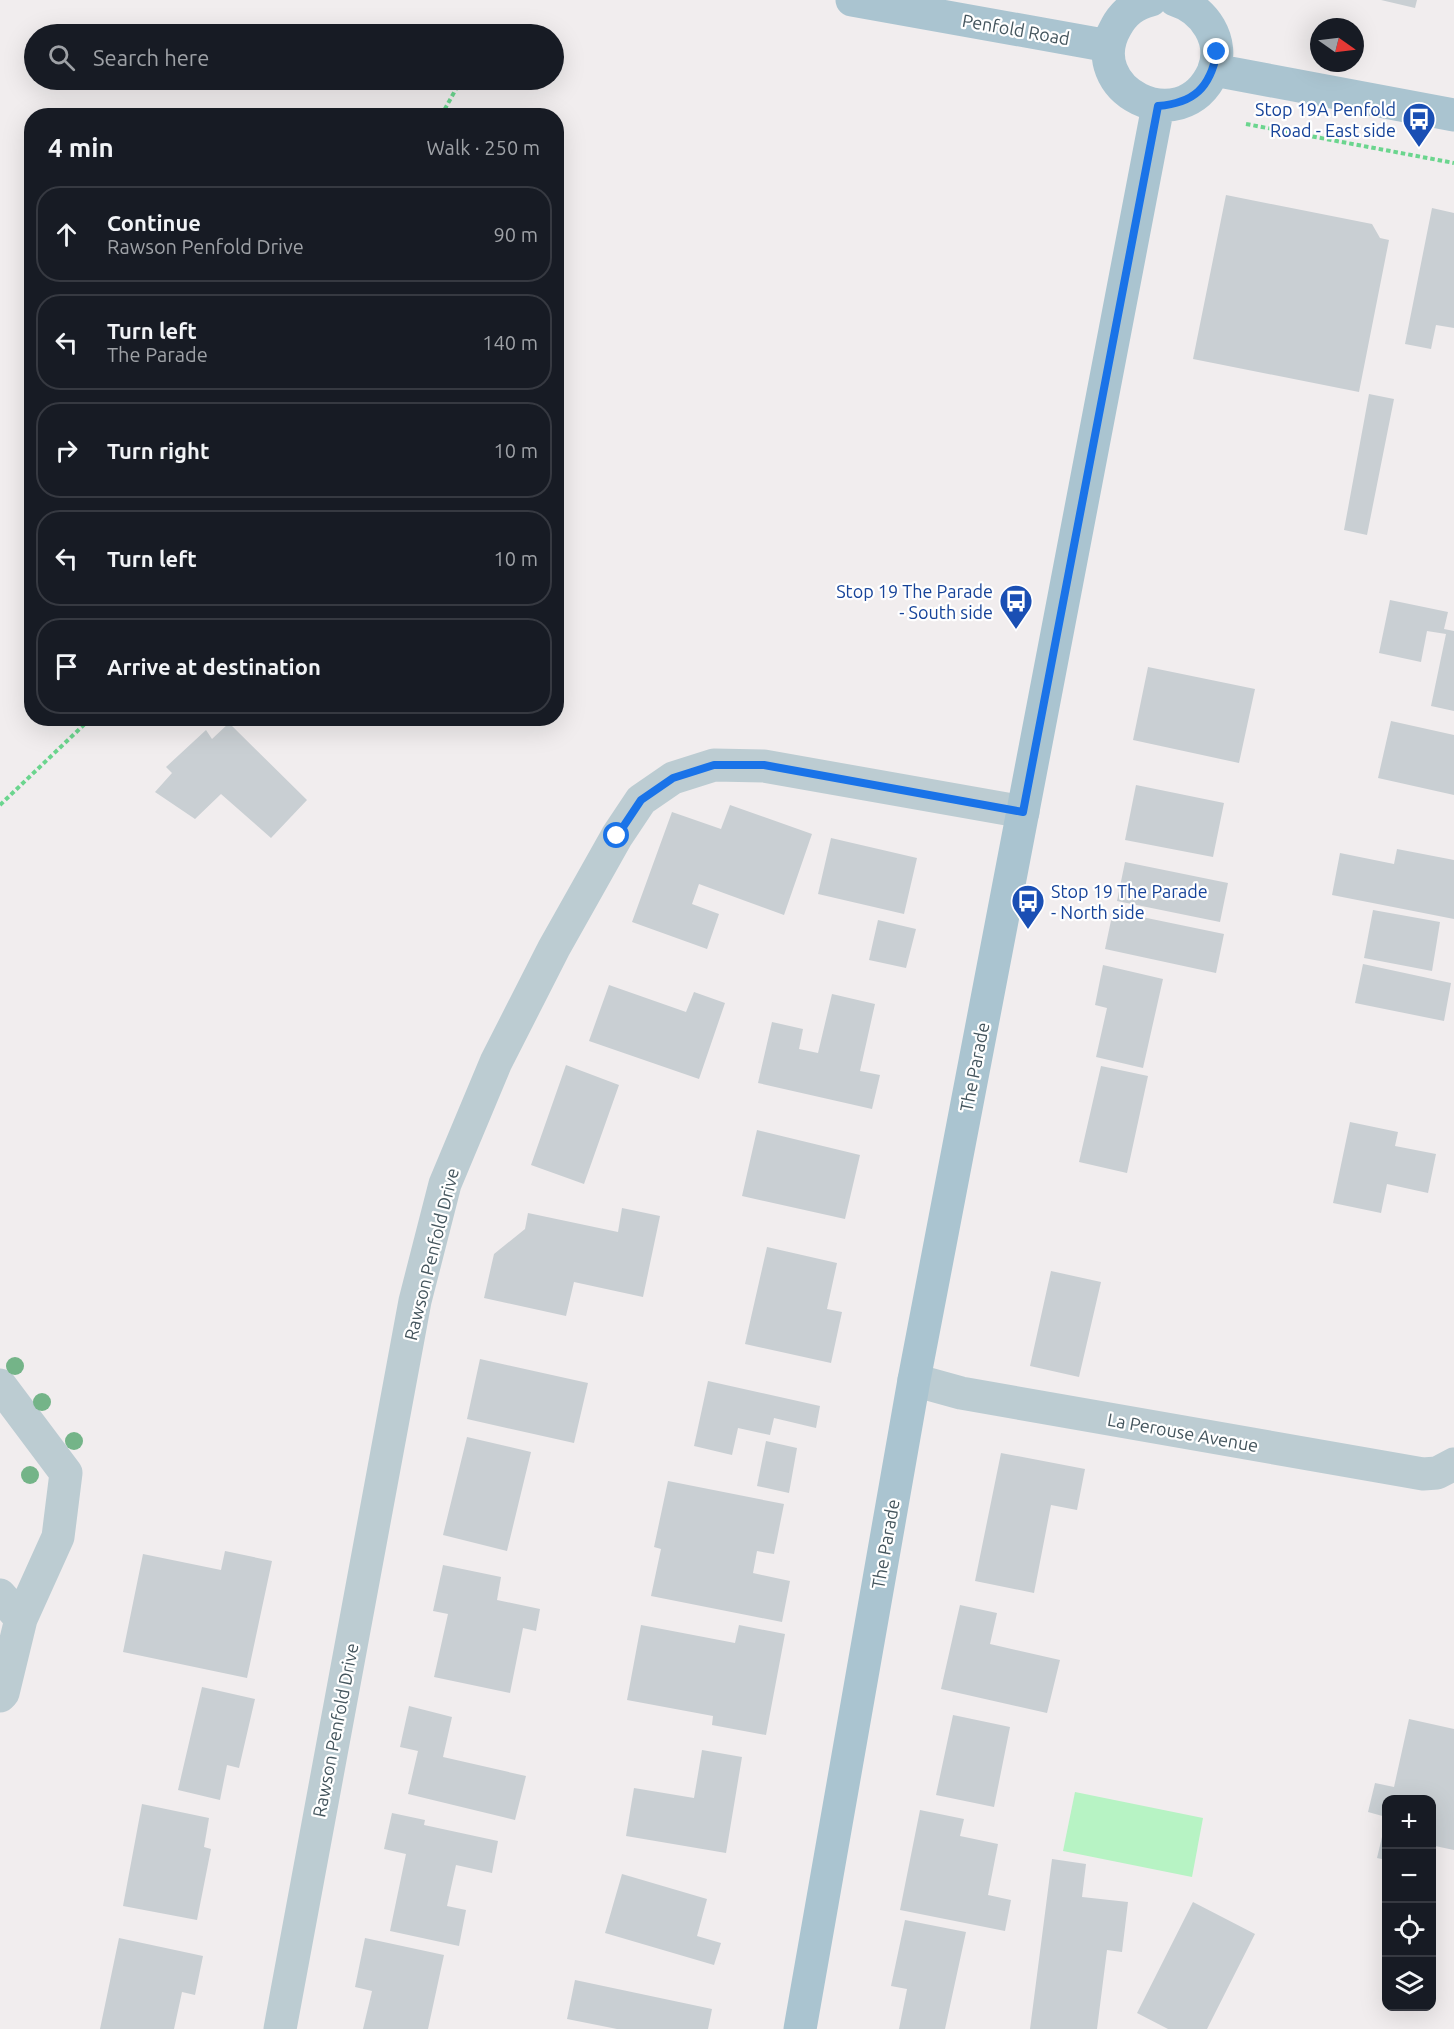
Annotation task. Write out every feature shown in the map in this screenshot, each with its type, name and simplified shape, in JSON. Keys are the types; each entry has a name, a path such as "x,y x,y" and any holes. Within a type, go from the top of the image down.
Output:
{"main road":[{"name":"Penfold Road","path":"852,0 1109,46"},
{"path":"1145,1 1130,9 1113,32 1109,46 1110,63 1116,79 1126,92 1141,102 1158,106 1176,105 1192,98 1205,86 1214,70 1217,52 1209,10 1193,8 1175,0"},
{"path":"1214,70 1454,115"},
{"name":"The Parade","path":"800,2029 914,1380 1158,106"}],"street":[{"name":"Rawson Penfold Drive","path":"280,2029 415,1301 445,1184 496,1062 617,836 641,800 673,778 714,765 764,765 1023,812"},
{"name":"La Perouse Avenue","path":"914,1380 961,1393 1423,1474 1437,1473 1453,1466"},
{"path":"0,1385 66,1473 58,1537 21,1619 3,1693 0,1696"},
{"path":"0,1595 21,1619"}],"path":[{"path":"445,108 455,90"},
{"path":"1246,124 1454,163"},
{"path":"0,805 83,726"}],"green space":[{"path":"1075,1792 1203,1818 1192,1877 1063,1851"}],"building":[{"path":"1381,0 1417,0 1415,8"},
{"path":"1226,195 1372,224 1380,238 1389,240 1359,392 1193,359"},
{"path":"1432,208 1454,213 1454,328 1436,325 1431,349 1405,344"},
{"path":"1369,394 1394,399 1367,535 1344,530"},
{"path":"1390,600 1448,612 1444,629 1454,631 1454,711 1431,706 1446,634 1427,631 1421,662 1379,653"},
{"path":"1148,667 1255,689 1239,763 1133,740"},
{"path":"1391,721 1454,735 1454,795 1378,778"},
{"path":"226,726 232,726 307,800 271,838 221,794 195,819 155,792 172,773 166,767 206,730 212,739"},
{"path":"1136,785 1224,803 1213,857 1125,840"},
{"path":"730,805 812,834 784,915 699,884 692,904 719,914 707,949 632,922 672,812 721,829"},
{"path":"831,838 917,858 904,914 818,894"},
{"path":"1397,849 1454,860 1454,919 1332,895 1340,853 1394,864"},
{"path":"1125,862 1228,883 1220,922 1117,901"},
{"path":"1373,910 1440,922 1432,971 1364,958"},
{"path":"1113,911 1224,934 1216,973 1105,949"},
{"path":"878,920 916,929 906,968 869,960"},
{"path":"1363,964 1451,983 1444,1021 1355,1003"},
{"path":"1103,965 1163,979 1143,1068 1096,1057 1107,1008 1095,1005"},
{"path":"609,985 686,1012 694,992 725,1003 699,1079 589,1041"},
{"path":"832,994 875,1004 860,1071 880,1075 872,1109 758,1083 772,1022 803,1029 799,1049 818,1053"},
{"path":"566,1065 619,1085 584,1184 531,1165"},
{"path":"1101,1066 1148,1076 1127,1173 1079,1162"},
{"path":"1350,1122 1398,1132 1395,1146 1436,1154 1428,1193 1387,1184 1381,1213 1333,1203"},
{"path":"757,1130 860,1155 845,1219 742,1196"},
{"path":"622,1208 660,1216 643,1297 574,1282 566,1316 484,1298 494,1254 525,1229 528,1213 618,1232"},
{"path":"767,1247 837,1263 827,1309 842,1312 831,1363 745,1344"},
{"path":"1051,1271 1101,1282 1079,1377 1030,1366"},
{"path":"480,1359 588,1383 574,1443 467,1419"},
{"path":"708,1381 820,1406 816,1428 774,1418 770,1435 738,1428 732,1455 694,1446"},
{"path":"467,1437 531,1452 507,1551 443,1535"},
{"path":"766,1441 797,1448 789,1493 757,1486"},
{"path":"1001,1453 1085,1469 1077,1510 1051,1505 1034,1593 975,1581"},
{"path":"668,1481 784,1504 774,1554 757,1551 753,1573 790,1581 782,1622 651,1596 661,1549 654,1547"},
{"path":"225,1551 272,1561 247,1678 123,1652 143,1554 221,1570"},
{"path":"443,1565 501,1577 497,1600 540,1609 536,1631 523,1628 510,1693 434,1677 448,1614 433,1611"},
{"path":"960,1605 997,1613 990,1644 1060,1660 1047,1713 941,1689"},
{"path":"641,1625 735,1643 739,1625 785,1634 766,1735 712,1725 713,1716 627,1700"},
{"path":"202,1687 255,1699 239,1768 227,1765 220,1800 178,1790"},
{"path":"409,1706 452,1717 443,1757 526,1776 515,1820 408,1794 418,1751 400,1747"},
{"path":"953,1715 1010,1727 994,1807 936,1795"},
{"path":"1409,1719 1454,1729 1454,1850 1436,1846 1436,1795 1382,1795 1382,1816 1368,1812 1375,1783 1394,1787"},
{"path":"702,1750 742,1757 726,1853 626,1836 634,1788 694,1798"},
{"path":"142,1804 209,1818 204,1847 211,1849 197,1920 123,1906"},
{"path":"920,1810 964,1819 960,1836 998,1844 988,1895 1011,1900 1005,1931 900,1910"},
{"path":"392,1813 425,1820 424,1825 498,1841 492,1873 456,1865 447,1906 466,1910 459,1946 390,1931 406,1854 384,1849"},
{"path":"1382,1837 1382,1859 1377,1858"},
{"path":"1052,1859 1086,1864 1082,1897 1128,1902 1122,1952 1107,1950 1097,2029 1030,2029"},
{"path":"622,1874 707,1899 697,1936 721,1943 714,1965 605,1933"},
{"path":"1193,1902 1255,1934 1207,2029 1168,2029 1137,2013"},
{"path":"905,1920 966,1932 945,2029 899,2029 907,1989 891,1986"},
{"path":"119,1938 203,1956 195,1995 182,1992 174,2029 100,2029"},
{"path":"365,1938 444,1955 428,2029 363,2029 372,1991 355,1987"},
{"path":"575,1980 712,2009 708,2029 617,2029 567,2019"}],"place":[{"name":"Stop 19A Penfold Road - East side","path":"1419,148"},
{"name":"Stop 19 The Parade - South side","path":"1016,630"},
{"name":"Stop 19 The Parade - North side","path":"1028,930"}],"route":[{"path":"617,836 641,800 673,778 714,765 764,765 1023,812 1158,106 1176,105 1192,98 1205,86 1214,70 1217,52"}]}
